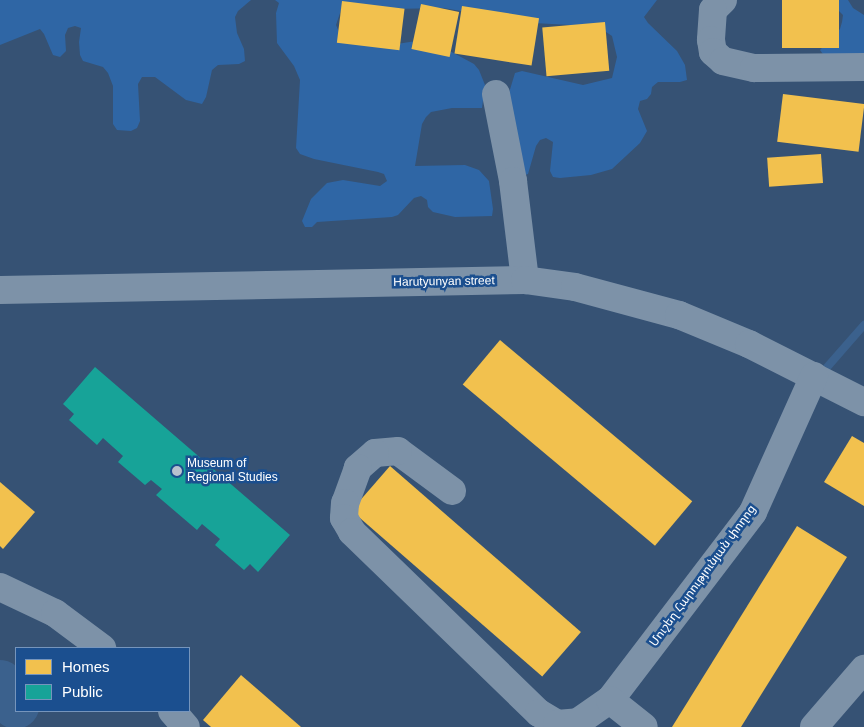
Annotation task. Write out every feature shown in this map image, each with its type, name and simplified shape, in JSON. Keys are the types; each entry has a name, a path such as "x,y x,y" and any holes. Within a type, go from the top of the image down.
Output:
{"street":[{"path":"723,0 713,10 711,40 713,52 723,62 754,68 864,67"},
{"path":"496,94 513,181 525,280"},
{"name":"Harutyunyan street","path":"0,290 525,280 575,287 679,314 749,344 864,402"},
{"name":"Մուշեղ Հարությունյան փողոց","path":"452,491 398,451 375,453 358,468 345,503 344,518 352,532 539,713 557,724 578,722 610,700 753,512 814,376"},
{"path":"0,586 55,613 101,647"},
{"path":"814,727 864,669"},
{"path":"610,700 644,727"},
{"path":"173,712 186,727"}],"shaded area":[{"path":"0,0 251,0 238,11 235,17 237,33 244,49 245,61 239,64 218,65 212,70 206,97 202,104 186,100 155,77 142,77 138,84 140,121 137,128 131,131 117,130 113,124 113,86 108,73 103,67 83,61 80,55 79,42 81,28 75,26 68,28 65,35 66,51 60,57 53,55 40,29 0,45"},
{"path":"275,0 657,0 644,17 677,51 685,65 687,80 680,82 658,82 652,87 651,94 647,99 640,101 638,109 647,131 640,143 612,169 591,175 553,177 550,171 553,142 546,138 540,140 536,146 528,174 522,176 508,96 515,73 522,71 583,85 612,78 617,57 612,36 606,32 570,25 534,23 443,8 341,10 336,25 342,39 397,44 416,41 448,50 474,64 479,70 485,85 482,108 452,108 431,112 422,124 415,166 465,165 479,170 489,181 493,209 492,216 455,217 433,212 428,207 427,200 421,196 414,198 398,215 392,217 317,222 312,227 305,227 302,221 311,199 327,183 343,180 380,186 387,181 384,174 314,159 300,154 296,148 300,80 294,66 277,43 276,13 279,3"},
{"path":"828,0 848,0 853,8 864,15 864,56 825,57 820,50 840,29 842,22 843,15"}],"building: Homes":[{"path":"782,0 839,0 839,48 782,48"},
{"path":"342,1 405,9 399,50 337,43"},
{"path":"421,4 459,12 450,57 411,49"},
{"path":"462,6 539,18 532,66 454,53"},
{"path":"605,22 609,71 547,76 542,27"},
{"path":"783,94 864,104 859,152 777,142"},
{"path":"821,154 823,183 769,187 767,158"},
{"path":"500,340 692,501 655,546 463,384"},
{"path":"852,436 864,443 864,506 824,482"},
{"path":"390,466 581,632 542,677 351,511"},
{"path":"0,482 35,512 3,549 0,546"},
{"path":"797,526 847,557 741,727 672,727"},
{"path":"241,675 301,727 211,727 203,720"}],"building: Public":[{"path":"95,367 290,535 258,572 250,564 244,570 215,545 220,539 202,524 197,530 156,495 162,489 151,480 145,485 118,462 123,456 103,438 97,445 69,420 74,414 63,404"}],"waterway":[{"path":"822,373 864,325"},
{"path":"0,684 15,704"}],"place":[{"name":"Museum of Regional Studies","path":"177,471"}]}
